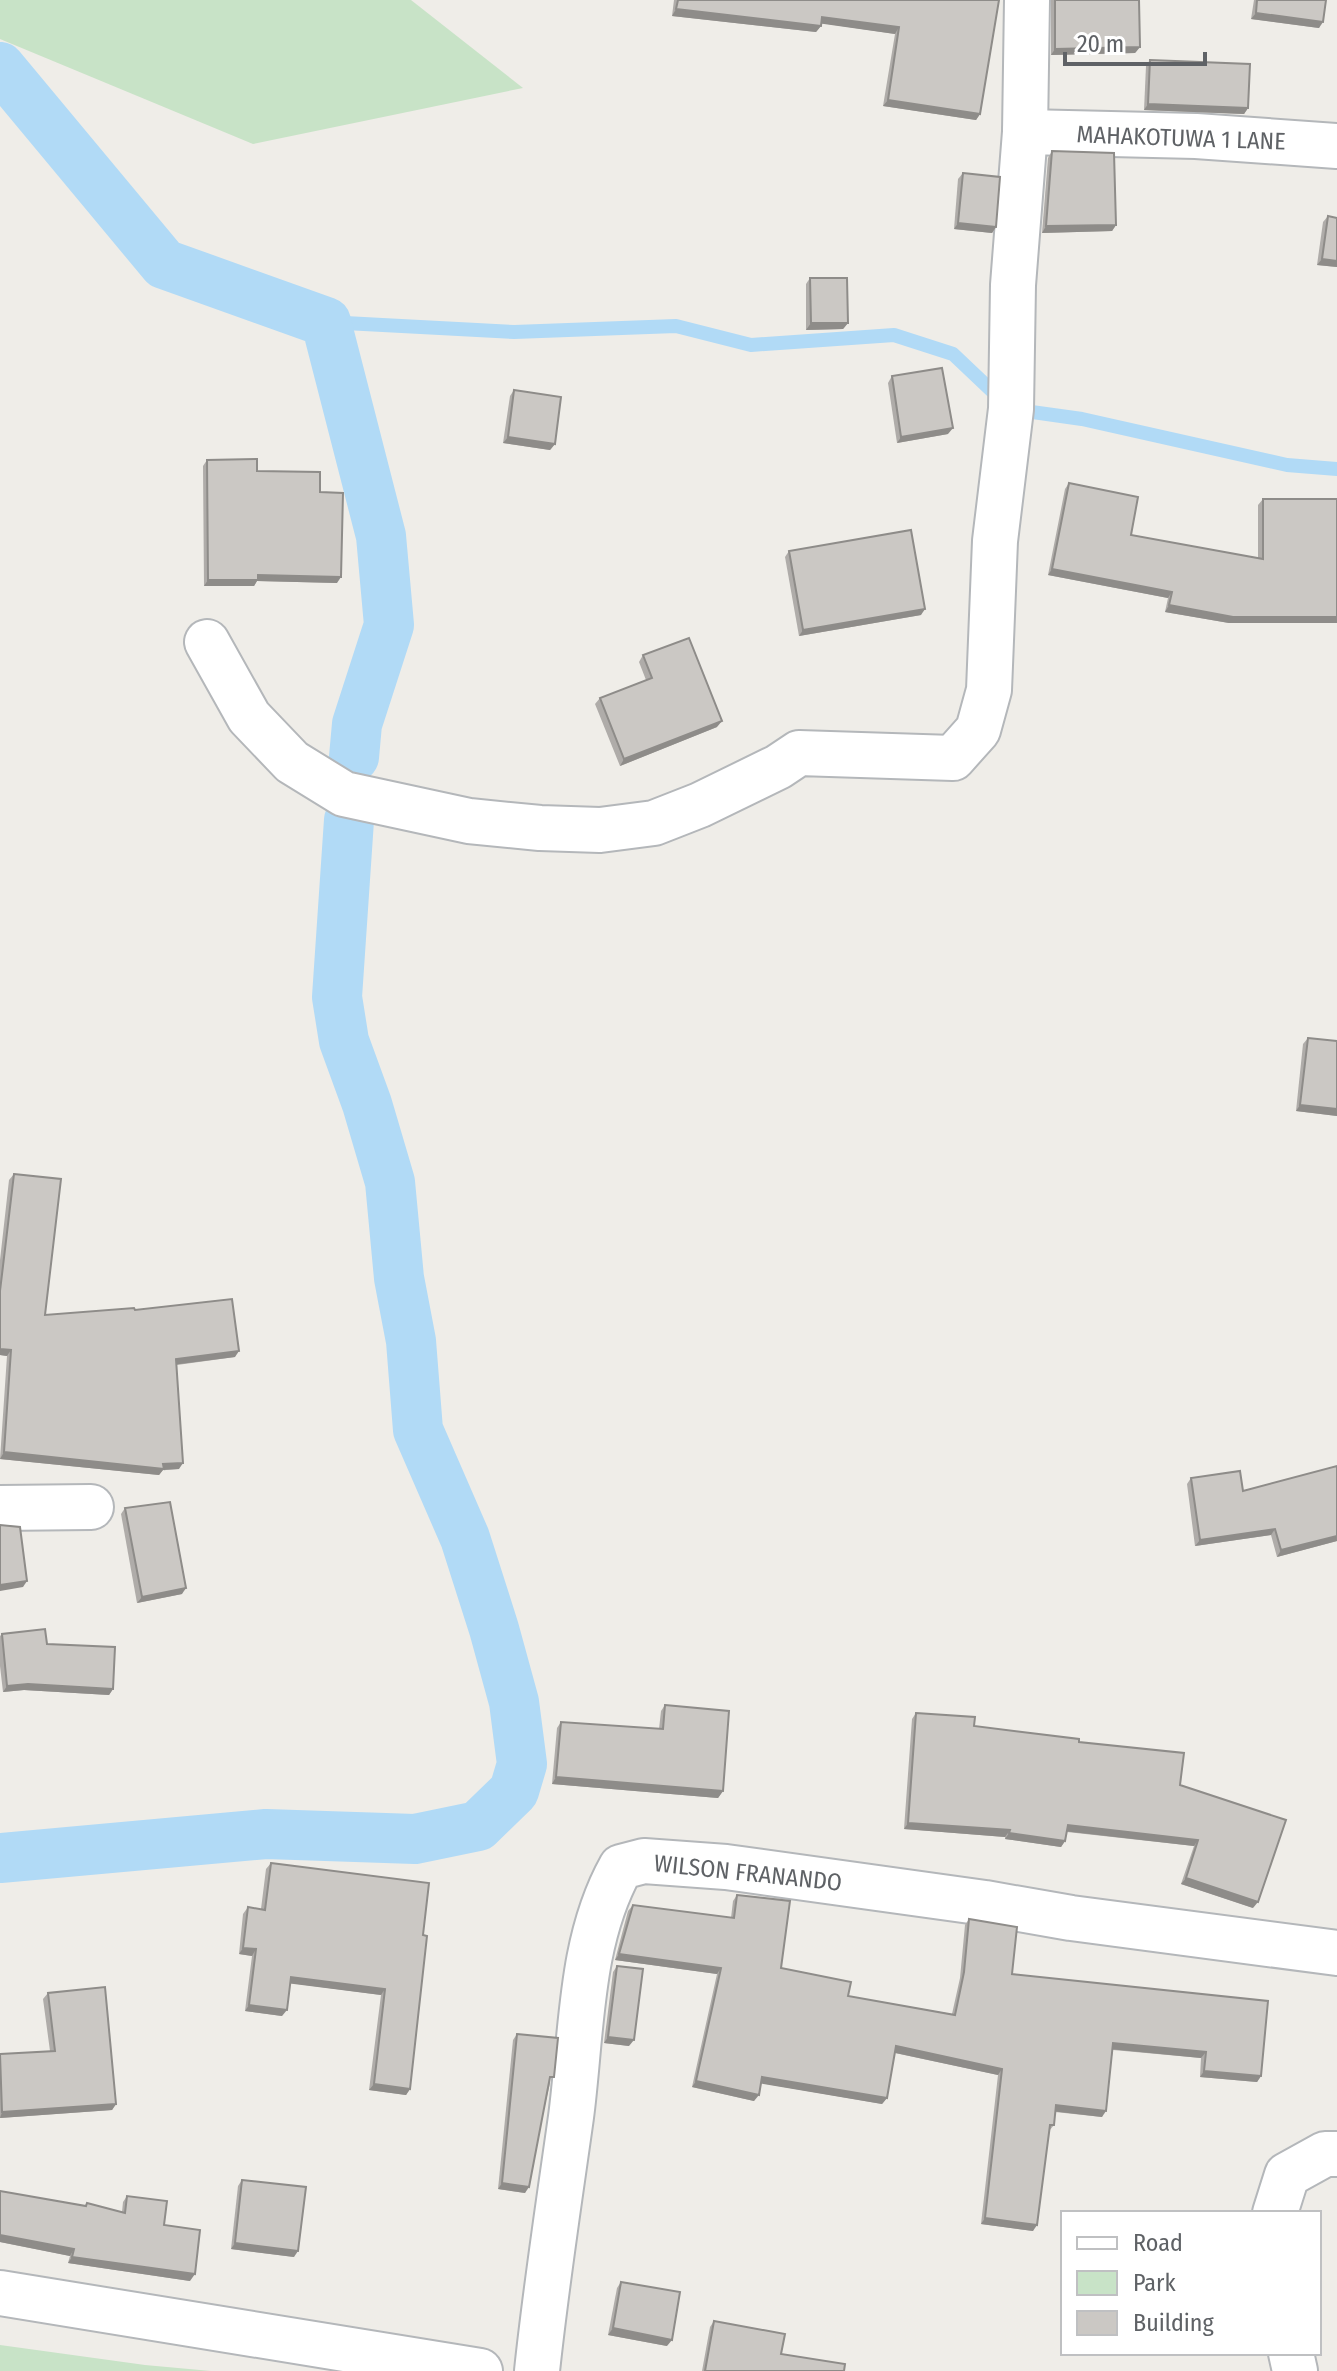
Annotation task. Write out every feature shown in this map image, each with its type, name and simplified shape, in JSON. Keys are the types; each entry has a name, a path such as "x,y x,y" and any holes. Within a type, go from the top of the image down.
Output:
{"street":[{"path":"207,642 249,717 292,762 344,794 469,821 600,830 654,823 700,805 778,767 799,753 953,758 978,730 989,690 995,541 1011,409 1013,285 1025,132 1027,0"},
{"name":"MAHAKOTUWA 1 LANE","path":"1025,132 1196,136 1337,146"},
{"path":"0,1508 91,1507"},
{"name":"WILSON FRANANDO","path":"537,2371 548,2265 571,2116 590,1954 610,1886 621,1867 644,1861 726,1867 1071,1918 1337,1953"},
{"path":"1276,2211 1287,2175 1325,2154 1337,2154"},
{"path":"0,2293 480,2371"}],"green space":[{"path":"0,0 411,0 523,88 253,144 0,39"},
{"path":"0,2345 145,2365 211,2371 0,2371"}],"building":[{"path":"678,0 999,0 980,114 888,100 899,27 822,17 821,26 676,9"},
{"path":"1055,0 1139,0 1140,47 1055,49"},
{"path":"1257,0 1326,0 1323,22 1256,13"},
{"path":"1150,60 1250,64 1248,108 1148,104"},
{"path":"1052,151 1114,153 1116,225 1046,226"},
{"path":"963,173 1000,177 996,227 958,223"},
{"path":"1328,216 1337,218 1337,261 1322,259"},
{"path":"810,278 847,278 848,323 811,323"},
{"path":"942,368 953,428 901,437 892,376"},
{"path":"514,390 561,397 555,444 508,437"},
{"path":"257,459 257,471 320,472 320,492 343,493 341,577 258,575 258,580 208,580 207,460"},
{"path":"1069,483 1138,497 1131,535 1263,559 1263,499 1337,499 1337,617 1233,617 1169,605 1172,592 1052,569"},
{"path":"911,530 925,609 803,630 789,551"},
{"path":"689,638 722,721 624,759 600,698 652,678 643,655"},
{"path":"1308,1038 1337,1041 1337,1109 1300,1105"},
{"path":"14,1174 61,1179 45,1315 135,1310 232,1299 239,1351 176,1359 183,1463 163,1464 164,1469 4,1452 11,1350 0,1349 0,1291"},
{"path":"1337,1466 1337,1536 1281,1550 1275,1529 1200,1540 1191,1478 1240,1471 1243,1491"},
{"path":"170,1502 186,1588 142,1597 125,1508"},
{"path":"0,1525 20,1527 27,1581 0,1585"},
{"path":"45,1629 47,1644 115,1647 113,1689 28,1684 7,1686 2,1634"},
{"path":"665,1705 729,1711 723,1791 556,1777 561,1722 663,1729"},
{"path":"916,1713 975,1717 974,1726 1079,1739 1079,1742 1184,1753 1180,1785 1286,1820 1258,1902 1186,1878 1198,1840 1068,1825 1065,1841 1009,1833 1010,1830 908,1823"},
{"path":"271,1863 429,1883 423,1935 427,1936 410,2089 374,2084 385,1989 291,1977 287,2010 249,2005 256,1949 243,1948 248,1907 265,1910"},
{"path":"737,1895 790,1901 781,1968 851,1982 848,1996 955,2015 964,1972 969,1919 1017,1927 1012,1974 1268,2001 1261,2076 1204,2071 1206,2052 1113,2043 1106,2111 1056,2105 1054,2125 1050,2125 1037,2225 985,2218 1002,2069 896,2046 887,2098 762,2077 759,2095 696,2081 721,1968 619,1954 633,1905 734,1918"},
{"path":"617,1966 643,1969 634,2040 608,2037"},
{"path":"105,1987 116,2104 2,2112 0,2054 55,2051 48,1993"},
{"path":"517,2034 558,2038 554,2077 550,2077 529,2187 502,2183"},
{"path":"242,2180 306,2187 298,2251 235,2243"},
{"path":"0,2191 86,2206 87,2203 125,2213 127,2196 167,2201 164,2225 200,2230 195,2274 72,2257 74,2249 0,2235"},
{"path":"621,2282 680,2292 672,2340 613,2328"},
{"path":"714,2321 785,2334 781,2354 845,2364 844,2371 705,2371"}],"waterway":[{"path":"0,67 164,264 326,322 381,536 389,625 357,724 354,757"},
{"path":"326,322 514,332 676,326 751,345 894,335 953,354 1011,409 1082,419 1287,465 1337,469"},
{"path":"0,1858 266,1834 415,1839 478,1826 514,1791 522,1764 514,1702 465,1538 418,1430 411,1341 399,1278 390,1182 344,1041 337,997 349,820"}]}
